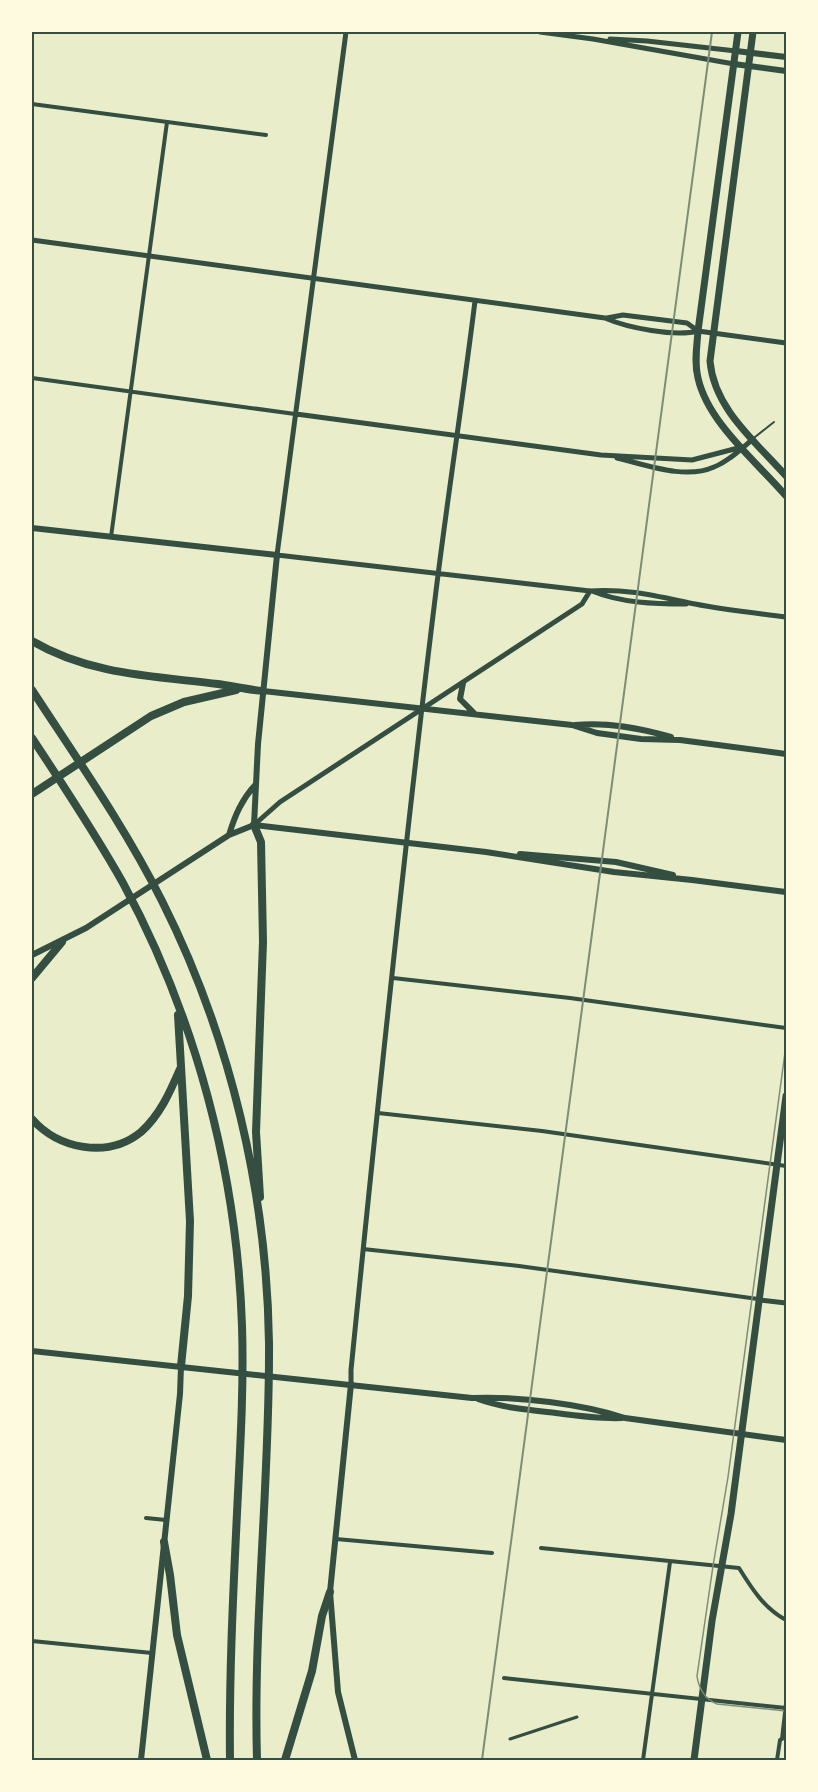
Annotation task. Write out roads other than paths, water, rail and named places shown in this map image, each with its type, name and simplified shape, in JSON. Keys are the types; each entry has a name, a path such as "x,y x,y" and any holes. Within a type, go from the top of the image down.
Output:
{"highway":[{"path":"32,641 70,659 101,669 144,677 221,684 240,689 263,691"},
{"path":"32,794 151,716 184,702 240,689"},
{"path":"32,690 110,809 140,860 189,962 228,1071 251,1170 262,1238"},
{"path":"32,738 123,884 157,954 193,1049 216,1130 234,1230 243,1338 242,1415 232,1611 230,1761"},
{"path":"254,825 261,842 263,942 256,1132 269,1342 268,1418 257,1655 257,1761"},
{"path":"32,978 62,942"},
{"path":"177,1005 190,1221 188,1296 181,1366"},
{"path":"32,1119 45,1132 72,1146 92,1148 115,1145 139,1133 152,1121 171,1090 181,1066"},
{"path":"164,1542 177,1635 207,1761"},
{"path":"285,1761 312,1671 322,1616 330,1592"}],"main road":[{"path":"738,32 698,331 697,368 704,397 716,416 786,496"},
{"path":"753,32 710,360 714,385 726,408 786,476"},
{"path":"736,51 786,57"},
{"path":"734,64 786,70"},
{"path":"713,215 726,225"},
{"path":"32,528 277,555 263,691 254,825"},
{"path":"463,683 460,699 475,714"},
{"path":"263,691 572,725 599,723 642,729 680,740"},
{"path":"572,725 597,733 640,739 680,740 786,754"},
{"path":"229,835 244,797 256,784"},
{"path":"32,955 62,942 102,918 229,835 254,825 486,852 614,873 786,892"},
{"path":"486,852 616,862 692,880"},
{"path":"694,1761 712,1621 731,1514 786,1096"},
{"path":"32,1351 472,1398 498,1397 525,1400 605,1411 625,1418 786,1440"},
{"path":"141,1761 181,1366"},
{"path":"351,1384 330,1592 338,1692 355,1761"}],"street":[{"path":"346,32 277,555 590,591 605,590 662,596 696,604 786,617"},
{"path":"540,32 734,64"},
{"path":"593,39 648,41 736,51"},
{"path":"32,104 266,135"},
{"path":"111,537 167,122"},
{"path":"32,240 605,318 622,325 685,334 698,331 786,343"},
{"path":"351,1384 363,1249 423,709 476,301"},
{"path":"605,318 623,315 687,323 698,331"},
{"path":"32,378 601,455 667,469 700,471 714,468 753,439"},
{"path":"601,455 703,459 742,447"},
{"path":"254,825 280,802 582,604 590,591"},
{"path":"393,978 570,998 786,1028"},
{"path":"378,1113 542,1131 786,1166"},
{"path":"363,1249 530,1267 786,1303"},
{"path":"146,1518 166,1520"},
{"path":"336,1539 492,1553"},
{"path":"542,1548 739,1568 760,1598 777,1615 786,1620"},
{"path":"643,1761 670,1562"},
{"path":"32,1641 153,1653"},
{"path":"504,1678 786,1707 777,1761"},
{"path":"510,1739 577,1717"}],"lane":[{"path":"753,439 774,422"}],"tram line":[{"path":"786,1045 728,1477 697,1676 703,1693 717,1704 786,1711"}],"railway":[{"path":"482,1760 712,32"}]}
